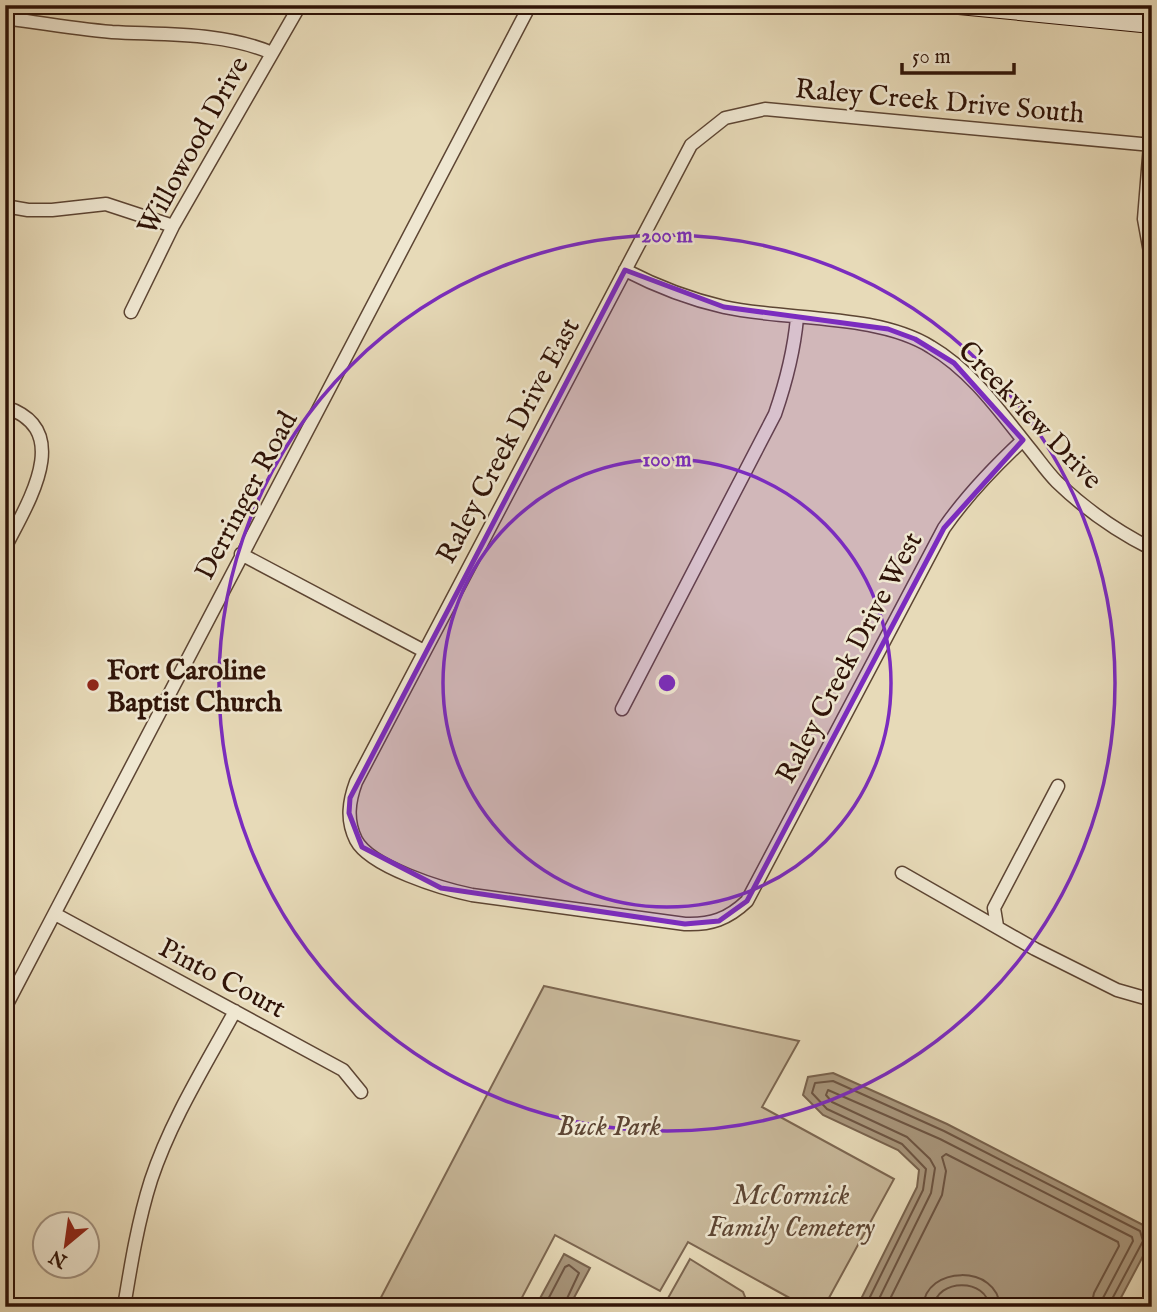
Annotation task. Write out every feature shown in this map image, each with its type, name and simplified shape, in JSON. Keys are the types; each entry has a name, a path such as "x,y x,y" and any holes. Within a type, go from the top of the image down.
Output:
{"main road":[{"path":"958,5 1152,24"}],"street":[{"name":"Willowood Drive","path":"131,312 173,226 300,5"},
{"name":"Derringer Road","path":"5,1008 530,5"},
{"path":"5,18 90,30 228,40 253,45 272,53"},
{"name":"Raley Creek Drive South","path":"725,118 765,109 801,111 1151,145"},
{"name":"Raley Creek Drive East","path":"350,798 424,651 691,145 725,118"},
{"path":"1151,145 1144,219 1152,262"},
{"path":"5,206 40,210 107,204 173,226"},
{"name":"Creekview Drive","path":"625,270 659,287 724,307 888,329 930,346 954,363 986,395 1056,481 1093,514 1117,531 1152,549"},
{"path":"622,709 775,414 787,379 797,318"},
{"path":"5,407 14,409 36,429 42,447 43,464 36,486 5,548"},
{"name":"Raley Creek Drive West","path":"350,798 349,813 356,839 362,847 386,864 441,888 685,924 703,925 719,921 737,911 747,901 944,528 995,466 1023,440"},
{"path":"242,554 424,651"},
{"path":"997,926 994,908 1058,786"},
{"path":"902,873 1035,949 1117,990 1152,1000"},
{"name":"Pinto Court","path":"55,914 343,1070 361,1092"},
{"path":"124,1307 142,1213 164,1146 235,1011"}],"highlighted area":[{"path":"625,270 724,307 888,329 915,339 954,363 1023,440 944,528 747,901 719,921 685,924 441,888 362,847 349,813 350,798"}],"green space":[{"name":"Buck Park","path":"544,986 799,1041 762,1107 894,1179 824,1307 806,1307 688,1242 660,1291 555,1235 517,1307 376,1307"},
{"path":"690,1259 743,1292 749,1307 663,1307"}],"water":[{"path":"833,1073 947,1124 1147,1227 1150,1243 1116,1307 990,1307 963,1302 936,1307 857,1307 917,1187 919,1170 898,1150 823,1115 803,1095 808,1077"},
{"path":"564,1254 590,1268 569,1307 542,1307 537,1304"}],"place":[{"name":"Fort Caroline Baptist Church","path":"93,685"}],"park label":[{"name":"McCormick Family Cemetery","path":"791,1210"}]}
